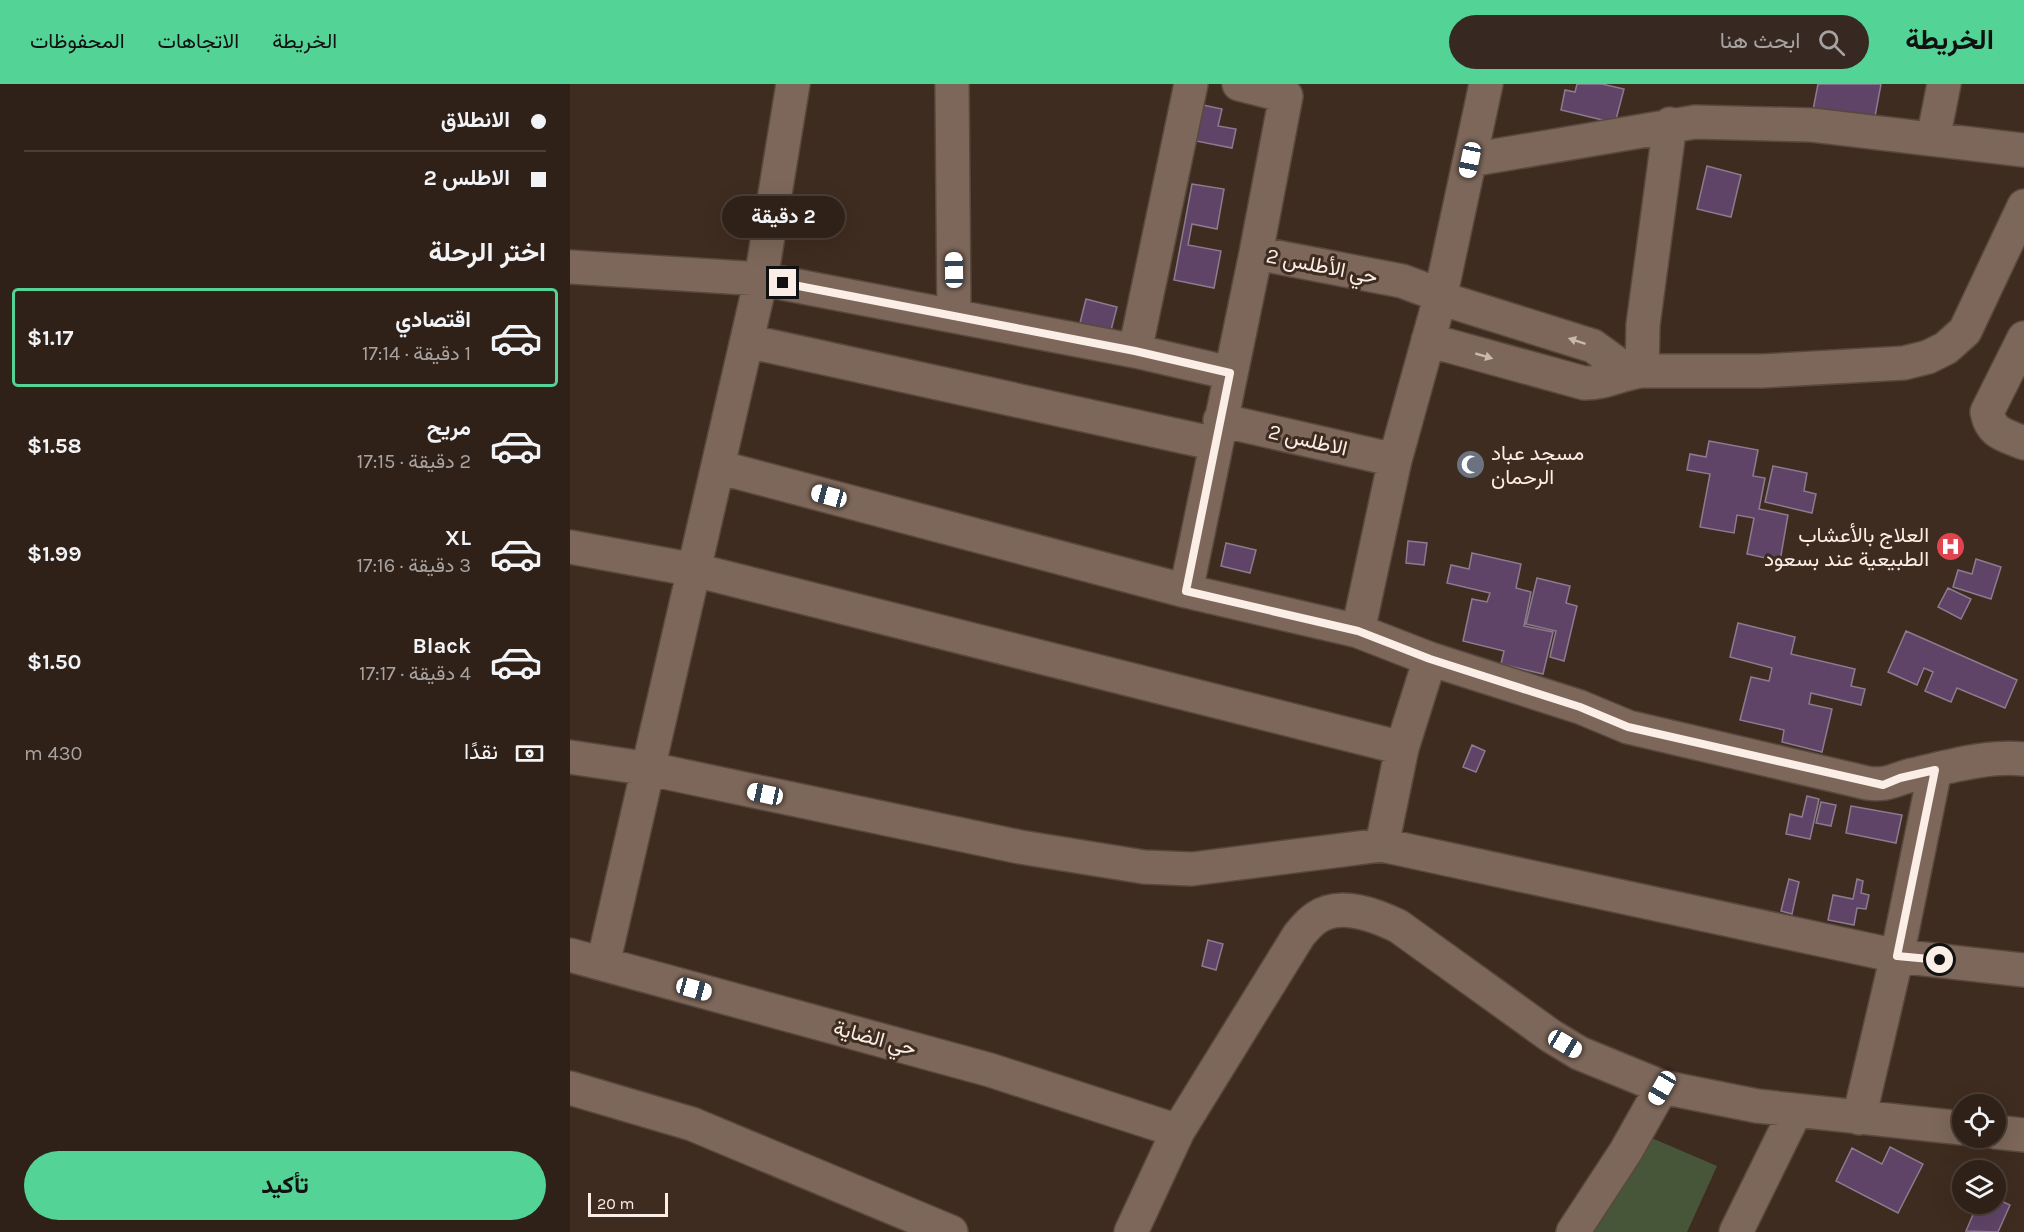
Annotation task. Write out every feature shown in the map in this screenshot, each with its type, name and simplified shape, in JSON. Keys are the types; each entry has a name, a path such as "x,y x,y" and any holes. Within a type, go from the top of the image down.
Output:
{"street":[{"path":"603,964 650,769 761,279 793,84"},
{"path":"952,84 954,316"},
{"path":"1135,351 1191,84"},
{"path":"1239,84 1287,90 1256,253"},
{"path":"1358,631 1395,460 1440,298 1486,84"},
{"path":"1933,139 1944,84"},
{"path":"1470,160 1670,124 1695,122 1812,125 2024,150"},
{"path":"1633,372 1643,325 1670,124"},
{"path":"1428,340 1584,383 1605,382 1633,372 1762,371 1904,363 1928,357 1946,348 1965,331 2024,206"},
{"name":"حي الأطلس 2","path":"1186,591 1256,253 1402,281 1429,291 1440,298 1593,346 1633,372"},
{"path":"570,267 761,279 1135,351 1230,373"},
{"path":"2024,338 1987,412 1989,422 1995,430 2024,443"},
{"name":"الاطلس 2","path":"747,341 1218,432 1395,460"},
{"path":"718,466 1186,591 1358,631 1430,659 1580,707 1628,727 1867,783 1883,785 1900,778 2004,757 2024,759"},
{"path":"570,547 695,570 1402,748"},
{"path":"1382,845 1402,748 1430,659"},
{"path":"570,757 650,769 1020,847 1144,867 1192,869 1382,845 1897,956 2024,970"},
{"path":"1859,1118 1897,956 1935,770"},
{"path":"1131,1232 1178,1131 1299,935 1317,917 1331,912 1349,910 1374,914 1398,926 1551,1036 1579,1053 1662,1088 1795,1112 1952,1127"},
{"name":"حي الضاية","path":"570,955 990,1070 1178,1131"},
{"path":"570,1088 692,1124 951,1232"},
{"path":"1573,1232 1626,1151 1662,1088"},
{"path":"1736,1232 1795,1112"},
{"path":"2006,1133 2024,1135"}],"green space":[{"path":"1640,1133 1717,1166 1687,1232 1585,1232"}],"building":[{"path":"1577,84 1602,84 1624,89 1615,123 1561,110 1565,90 1575,92"},
{"path":"1818,84 1881,84 1874,122 1813,110"},
{"path":"1203,105 1222,109 1218,126 1236,129 1232,148 1196,141"},
{"path":"1707,166 1741,175 1731,217 1697,209"},
{"path":"1192,184 1224,189 1217,229 1192,224 1188,245 1221,251 1214,288 1174,280"},
{"path":"1086,299 1117,307 1109,338 1078,331"},
{"path":"1709,441 1758,450 1753,476 1765,478 1759,509 1788,515 1780,561 1747,554 1754,518 1737,515 1734,533 1700,527 1710,474 1687,470 1690,454 1706,457"},
{"path":"1773,466 1807,473 1804,491 1816,494 1812,513 1765,502"},
{"path":"1408,541 1427,543 1424,565 1406,563"},
{"path":"1226,543 1256,550 1250,573 1221,566"},
{"path":"1472,553 1521,564 1516,588 1531,592 1524,626 1553,632 1543,674 1501,664 1504,651 1463,641 1472,599 1487,602 1490,593 1447,583 1451,565 1469,569"},
{"path":"1976,559 2001,567 1991,599 1953,587 1958,570 1972,574"},
{"path":"1537,578 1570,586 1566,603 1577,606 1564,661 1550,657 1556,631 1526,624"},
{"path":"1948,588 1971,599 1961,619 1938,607"},
{"path":"1738,623 1795,637 1791,654 1855,669 1851,686 1865,689 1861,705 1811,693 1809,704 1832,709 1822,752 1782,742 1784,730 1740,720 1751,677 1769,681 1772,668 1730,657"},
{"path":"1906,631 2017,680 2005,708 1957,688 1951,702 1925,691 1933,672 1924,668 1917,685 1888,672"},
{"path":"1472,745 1485,751 1476,772 1463,767"},
{"path":"1807,796 1819,799 1810,839 1786,834 1790,814 1802,817"},
{"path":"1821,802 1836,805 1831,826 1816,823"},
{"path":"1851,806 1902,815 1896,843 1846,833"},
{"path":"1789,879 1799,882 1792,914 1781,911"},
{"path":"1857,879 1863,881 1861,893 1869,895 1866,909 1857,908 1854,925 1828,920 1833,895 1853,899"},
{"path":"1208,940 1223,944 1216,970 1202,966"},
{"path":"1890,1147 1923,1164 1898,1213 1836,1181 1852,1148 1882,1164"},
{"path":"1973,1214 2006,1214 1998,1232 1966,1231"}],"place":[{"name":"مسجد عباد الرحمان","path":"1470,465"},
{"name":"العلاج بالأعشاب الطبيعية عند بسعود","path":"1950,547"}],"route":[{"path":"783,283 1135,351 1230,373 1186,591 1358,631 1430,659 1580,707 1628,727 1867,783 1883,785 1900,778 1935,770 1897,956 1940,960"}]}
